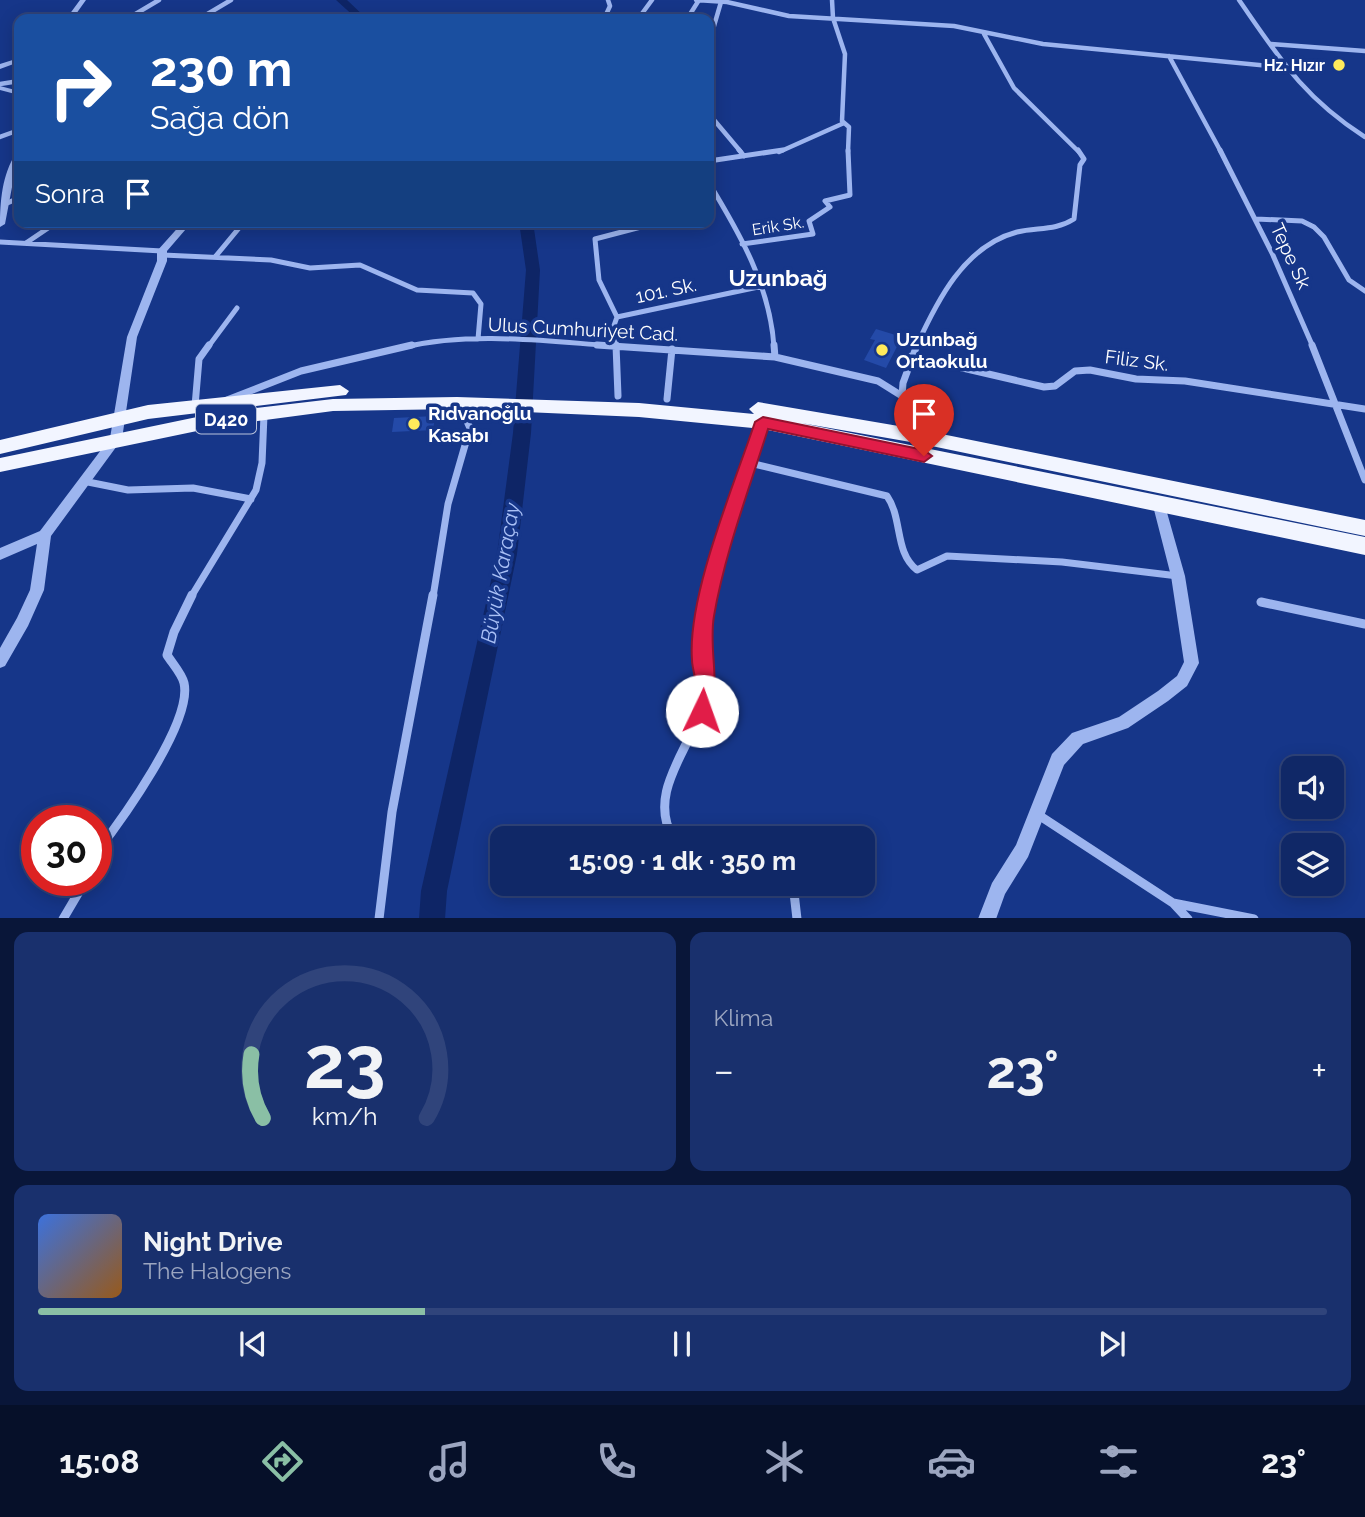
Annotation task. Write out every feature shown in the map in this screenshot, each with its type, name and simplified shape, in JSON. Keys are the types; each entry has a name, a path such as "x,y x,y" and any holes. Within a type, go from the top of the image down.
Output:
{"highway":[{"name":"D420","path":"0,447 121,418 195,406 337,391 460,404"},
{"path":"598,402 618,396 748,407 922,438 1365,528"},
{"path":"460,404 598,402 763,422 1365,546"},
{"name":"D420","path":"0,465 221,419 366,403 460,404"}],"street":[{"path":"135,14 159,0"},
{"path":"207,14 230,0"},
{"path":"698,0 743,3 789,16 954,26 1043,44 1289,68"},
{"name":"Erik Sk.","path":"743,244 813,234 809,221 830,207 825,201 850,195 853,175 847,135 849,127 844,123 845,54 833,18 832,0"},
{"path":"1239,0 1310,97 1365,137"},
{"path":"714,31 721,2"},
{"path":"922,438 902,396 903,377 944,291 975,253 1017,232 1061,229 1074,219 1080,165 1084,159 1073,143 1014,88 984,34"},
{"path":"1271,44 1365,51"},
{"name":"Tepe Sk","path":"1169,56 1256,219 1294,299 1365,480"},
{"path":"714,119 744,156"},
{"path":"714,160 780,152 844,123"},
{"path":"0,224 14,163"},
{"path":"714,192 763,286 773,324 775,358"},
{"path":"5,204 14,200"},
{"path":"1256,219 1302,221 1314,227 1324,237 1349,280 1365,291"},
{"path":"26,243 48,228"},
{"path":"0,661 23,622 37,590 46,535 116,439 121,418 125,368 132,337 162,253 183,228"},
{"path":"215,257 239,228"},
{"path":"618,396 617,347 611,334 617,317 607,303 599,280 595,239 637,228"},
{"path":"0,242 282,262 310,268 360,265 417,290 473,293 481,304 478,339"},
{"name":"101. Sk.","path":"617,317 763,286"},
{"path":"195,406 199,359 237,308"},
{"name":"Ulus Cumhuriyet Cad.","path":"219,403 266,383 326,364 419,342 478,339 672,349 775,358 878,381 902,396"},
{"path":"667,399 672,349"},
{"name":"Filiz Sk.","path":"911,356 1044,387 1055,386 1075,371 1090,370 1136,379 1207,384 1338,407 1365,409"},
{"path":"379,918 399,767 426,639 457,463 470,428 460,404"},
{"path":"112,831 134,800 172,736 184,691 181,674 167,655 169,644 189,598 251,499 258,483 264,415"},
{"path":"665,826 661,819 669,783 702,711 706,683 701,658 704,618 716,565 763,422"},
{"path":"750,463 887,496 894,506 908,561 917,570 947,556 1080,564 1178,576"},
{"path":"83,481 128,490 192,488 251,499"},
{"path":"987,918 999,889 1022,851 1058,760 1078,738 1123,723 1182,681 1192,663 1178,576 1158,502"},
{"path":"0,554 46,535"},
{"path":"1261,602 1365,624"},
{"path":"1036,813 1172,903 1187,918"},
{"path":"63,918 76,896"},
{"path":"794,896 797,918"},
{"path":"1172,903 1249,918"}],"building":[{"name":"Uzunbağ Ortaokulu","path":"876,329 902,337 886,368 864,360 875,340 870,339"},
{"name":"Rıdvanoğlu Kasabı","path":"435,416 433,430 392,432 394,418"}],"waterway":[{"name":"Büyük Karaçay","path":"341,0 356,14"},
{"name":"Büyük Karaçay","path":"432,918 434,891 507,554 522,433 533,270 527,228"}],"place":[{"name":"Hz. Hızır","path":"1339,65"},
{"name":"Uzunbağ Ortaokulu","path":"882,350"},
{"name":"Rıdvanoğlu Kasabı","path":"414,424"}],"district":[{"name":"Uzunbağ","path":"778,277"}],"route":[{"path":"702,711 706,683 701,658 704,618 716,565 763,422 924,456"}]}
